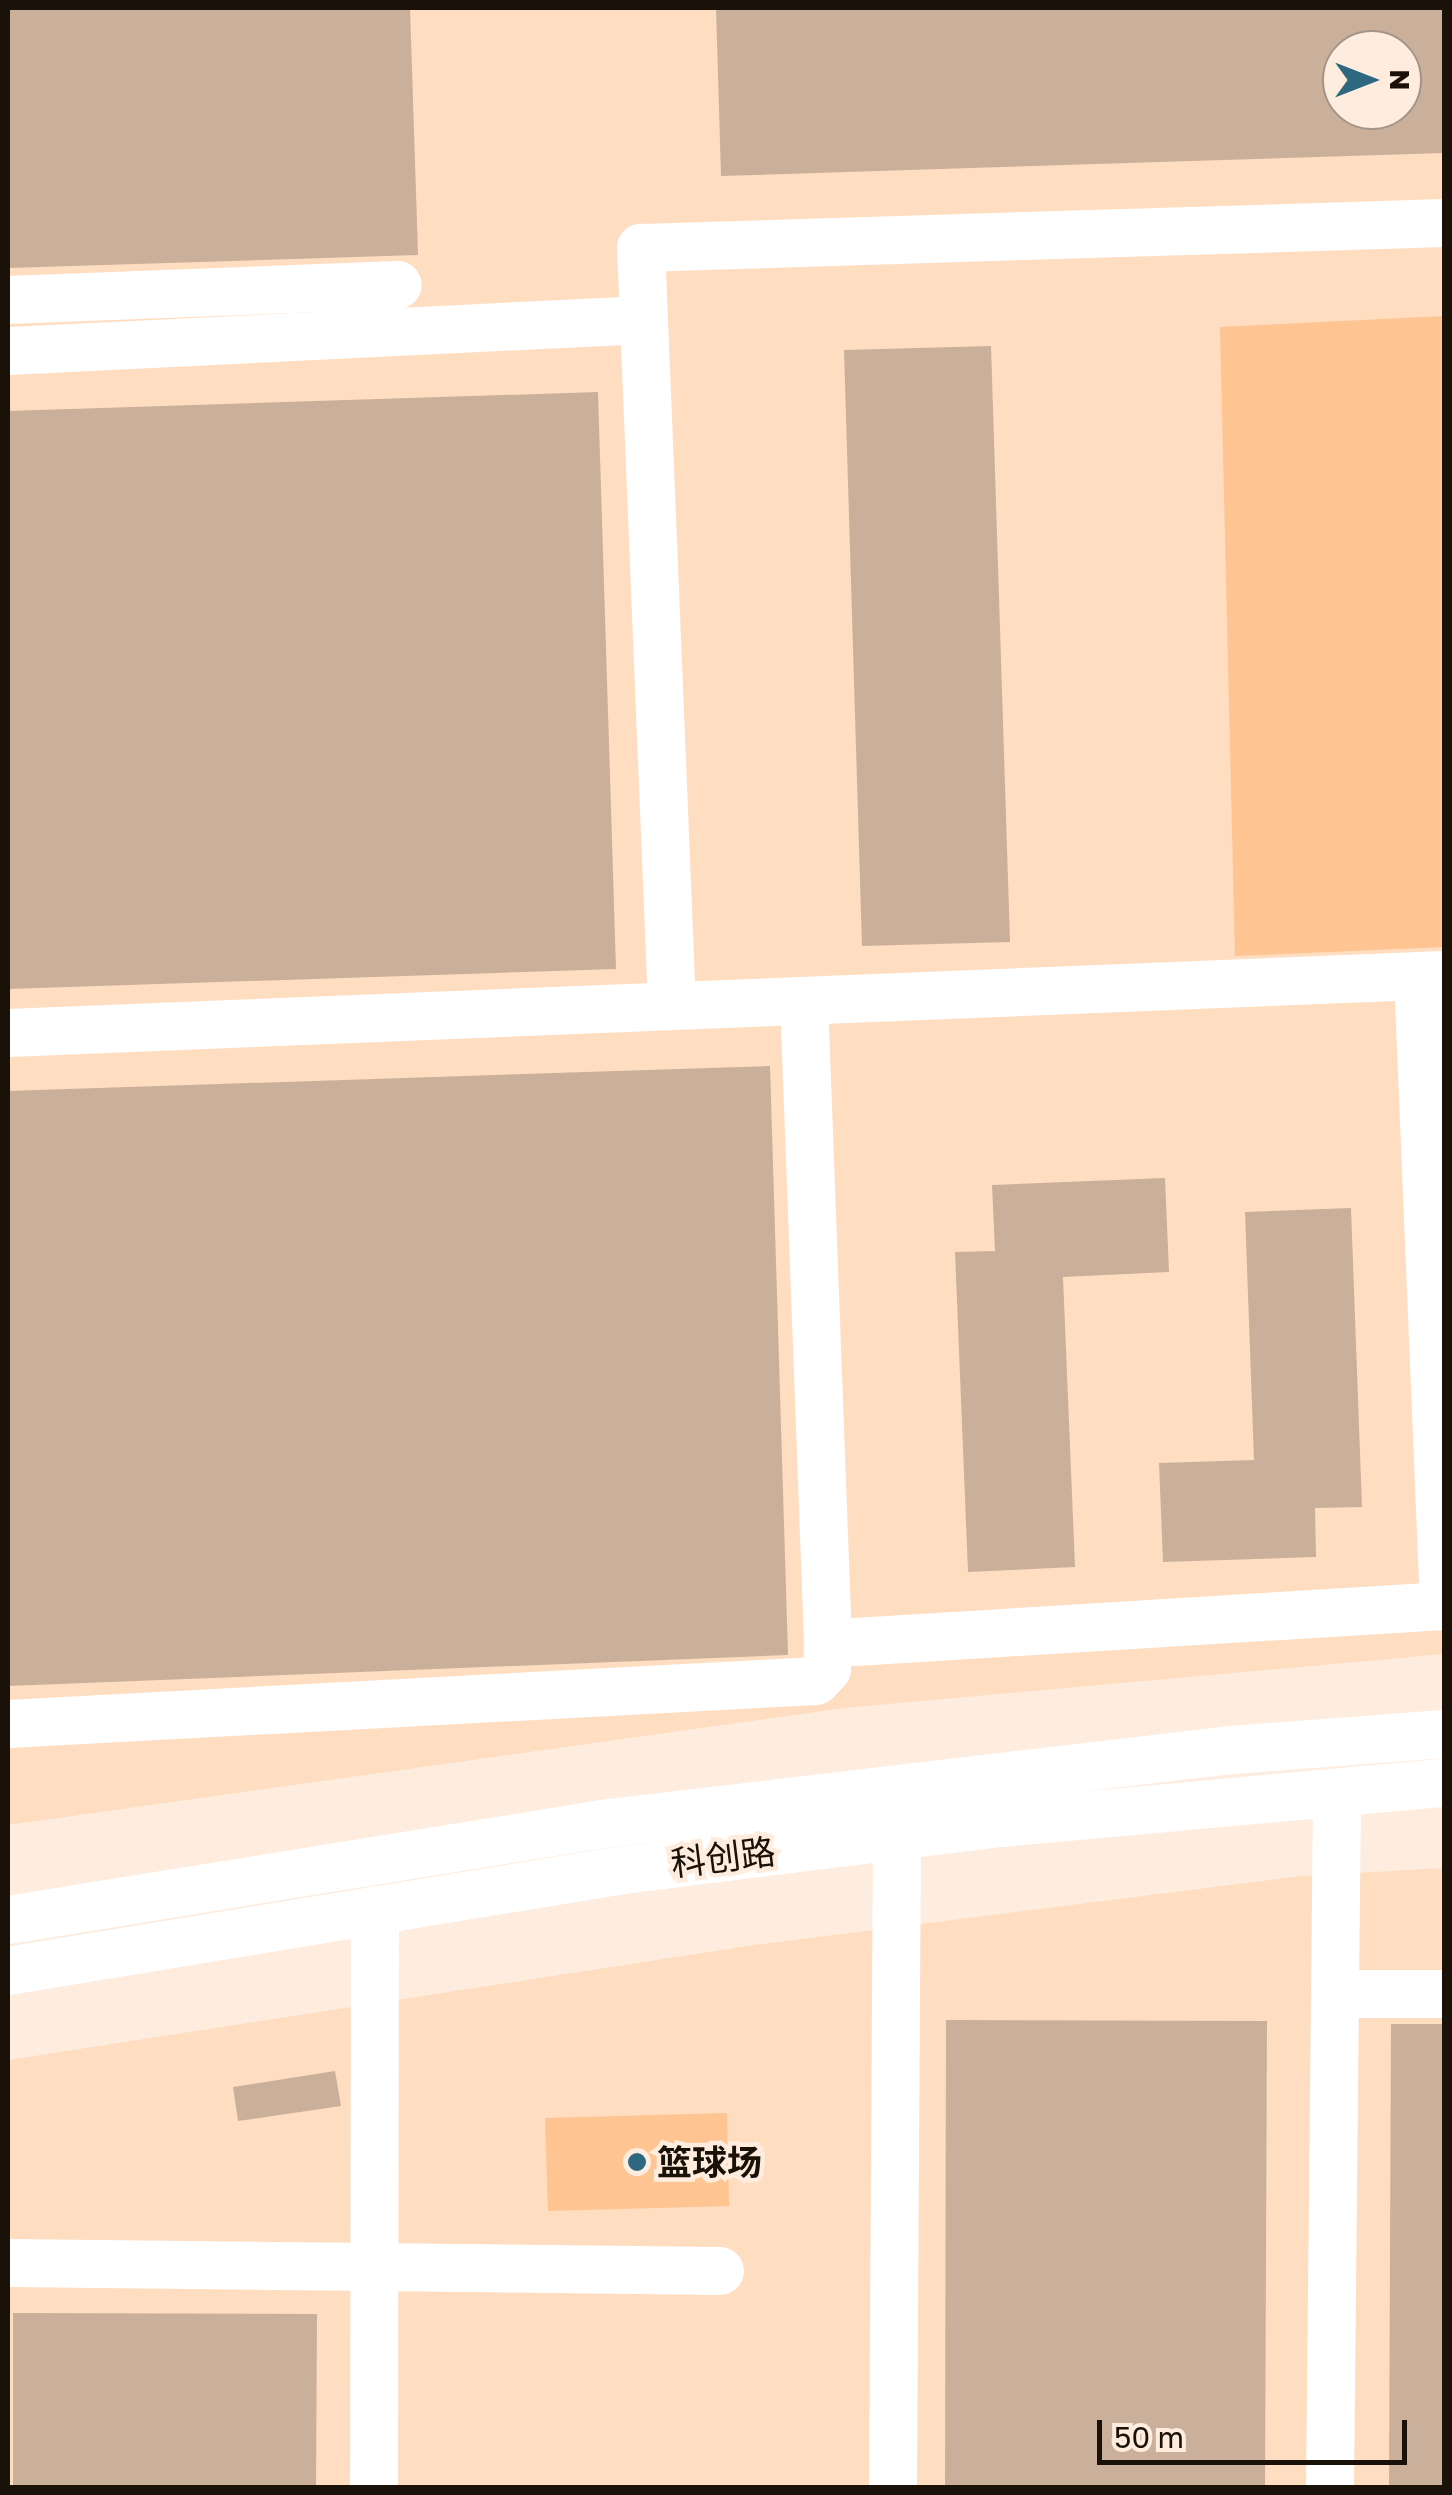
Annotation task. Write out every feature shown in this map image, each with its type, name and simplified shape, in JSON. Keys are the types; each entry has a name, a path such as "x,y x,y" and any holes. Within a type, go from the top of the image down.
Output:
{"street":[{"path":"672,1006 640,248 1444,223"},
{"path":"8,300 398,285"},
{"path":"8,352 643,320"},
{"path":"8,1033 1431,975 1444,1606 856,1642"},
{"path":"8,1724 816,1681 827,1669 828,1642 804,1001"},
{"name":"科创路","path":"8,1920 609,1822 1231,1750 1444,1734"},
{"name":"科创路","path":"8,1971 375,1910 898,1835 1444,1783"},
{"path":"1330,2488 1337,1793"},
{"path":"893,2488 898,1835"},
{"path":"374,2488 375,1910"},
{"path":"1335,1994 1444,1994"},
{"path":"8,2263 720,2271"}],"shaded area":[{"path":"8,8 1444,8 1444,1654 844,1708 8,1825"},
{"path":"1444,316 1444,947 1235,956 1220,327"},
{"path":"1444,1868 1444,2487 8,2488 8,2060 754,1945 1302,1876"},
{"name":"篮球场","path":"727,2113 729,2206 548,2211 545,2118"}],"building":[{"path":"8,8 410,8 418,255 8,268"},
{"path":"716,8 1444,8 1444,153 721,176"},
{"path":"991,346 1010,942 862,946 844,350"},
{"path":"598,392 616,969 8,989 8,411"},
{"path":"770,1066 788,1655 8,1686 8,1091"},
{"path":"1165,1178 1169,1272 1063,1277 1075,1567 968,1572 955,1252 995,1251 992,1185"},
{"path":"1351,1208 1362,1507 1315,1508 1316,1557 1163,1562 1159,1463 1254,1460 1245,1212"},
{"path":"946,2020 1267,2021 1265,2488 945,2488"},
{"path":"1391,2024 1444,2024 1444,2488 1389,2488"},
{"path":"335,2071 341,2106 238,2121 233,2087"},
{"path":"13,2313 317,2314 316,2488 13,2488"}],"place":[{"name":"篮球场","path":"637,2162"}]}
